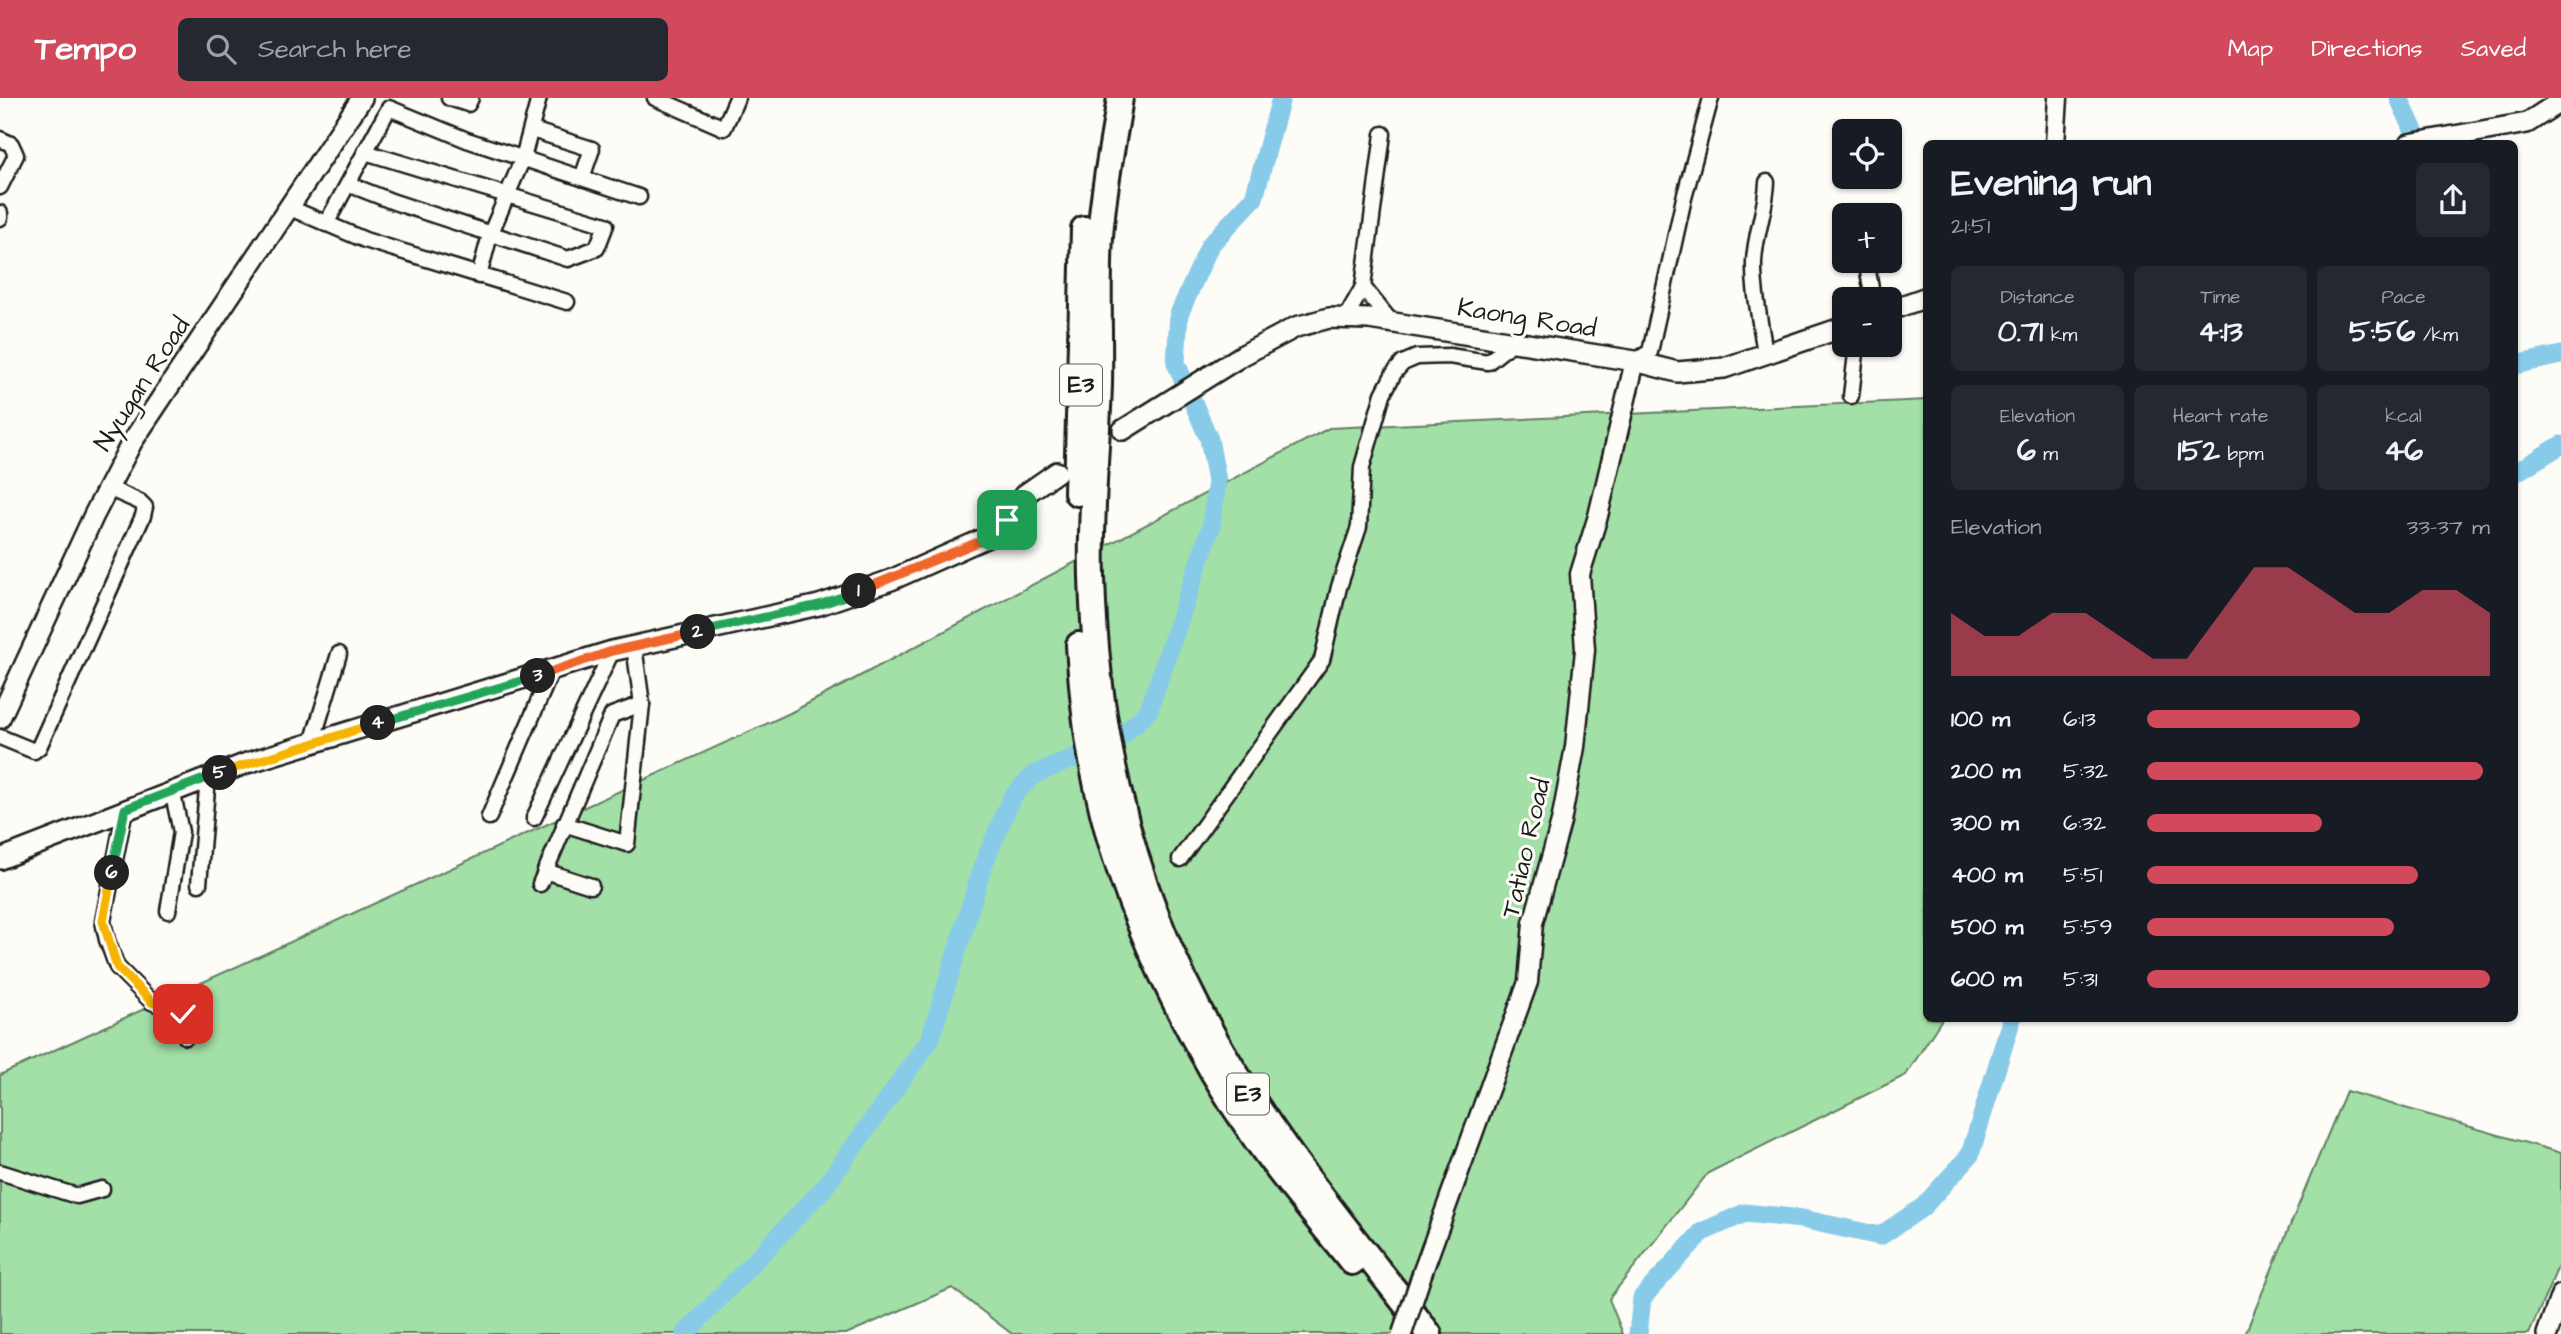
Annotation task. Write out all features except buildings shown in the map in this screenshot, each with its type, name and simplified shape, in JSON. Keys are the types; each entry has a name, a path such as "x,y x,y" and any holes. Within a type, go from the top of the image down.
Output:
{"highway":[{"name":"E3","path":"1104,98 1085,217 1081,267 1081,381 1075,533 1089,668 1109,752 1116,825 1136,910 1170,989 1214,1074 1258,1143 1409,1334"},
{"name":"E3","path":"1089,668 1091,547 1099,381 1099,264 1104,203 1120,98"},
{"name":"E3","path":"1116,825 1170,948 1230,1067 1273,1133 1429,1334"}],"main road":[{"name":"Nyugan Road","path":"0,718 108,488 139,432 362,98"},
{"path":"2429,140 2527,123 2561,101"},
{"path":"1902,306 1923,298"},
{"name":"Kaong Road","path":"1123,430 1296,327 1346,317 1635,361 1677,372 1724,368 1832,331"},
{"path":"0,859 172,790 313,743 551,672 612,651 819,605 891,580 990,536 1003,525 1024,495 1057,472"},
{"path":"2547,1334 2561,1295"}],"street":[{"path":"449,98 463,104 468,104 471,98"},
{"path":"479,276 490,235 523,158 539,98"},
{"path":"655,98 676,102 724,128 737,98"},
{"path":"1635,361 1650,352 1684,198 1711,98"},
{"path":"2055,140 2058,98"},
{"path":"326,224 393,103 523,158 639,197"},
{"path":"532,130 592,149 582,178"},
{"path":"1346,317 1363,286 1383,134"},
{"path":"0,139 11,145 16,155 0,187"},
{"path":"348,184 490,235 568,259 597,248 606,225 506,197 365,152"},
{"path":"1765,354 1754,262 1765,210 1767,182"},
{"path":"290,208 365,240 567,302"},
{"path":"1363,286 1392,323"},
{"path":"1180,859 1322,660 1339,587 1359,527 1362,467 1383,394 1394,373 1403,363 1417,357 1449,356 1488,362 1512,343"},
{"path":"1851,396 1856,357"},
{"name":"Tatiao Road","path":"1402,1334 1528,982 1533,923 1561,822 1575,747 1585,650 1580,575 1598,516 1635,361"},
{"path":"0,737 34,751 39,747 143,516 145,507 140,502 108,488"},
{"path":"564,824 627,844 642,704 634,646"},
{"path":"534,818 612,651"},
{"path":"313,743 339,654"},
{"path":"489,817 551,672"},
{"path":"591,886 542,877 612,715 642,704"},
{"path":"199,884 208,777"},
{"path":"168,911 181,832 172,790"},
{"path":"125,809 103,921 107,940 117,967 152,1002 183,1014 186,1037"},
{"path":"0,1171 77,1196 102,1189"}],"green space":[{"path":"1923,400 1923,1022 1940,1022 1906,1075 1708,1173 1609,1299 1623,1334 1012,1334 952,1288 846,1334 0,1334 0,1075 790,713 1329,428"},
{"path":"2346,1091 2561,1153 2561,1260 2529,1334 2245,1334"}],"waterway":[{"path":"685,1334 824,1188 930,1040 983,865 1012,797 1033,775 1117,740 1148,712 1211,527 1217,481 1209,439 1176,363 1179,314 1210,245 1254,198 1281,98"},
{"path":"2399,98 2418,140"},
{"path":"2518,364 2561,355"},
{"path":"2518,471 2561,445"},
{"path":"1638,1334 1642,1298 1702,1232 1745,1213 1802,1219 1880,1236 1923,1207 1970,1155 2011,1022"}],"route":[{"path":"183,1014 152,1002 117,967 107,940 103,921 125,809 247,763 551,672 612,651 819,605 891,580 983,540 998,531 1007,520"}]}
